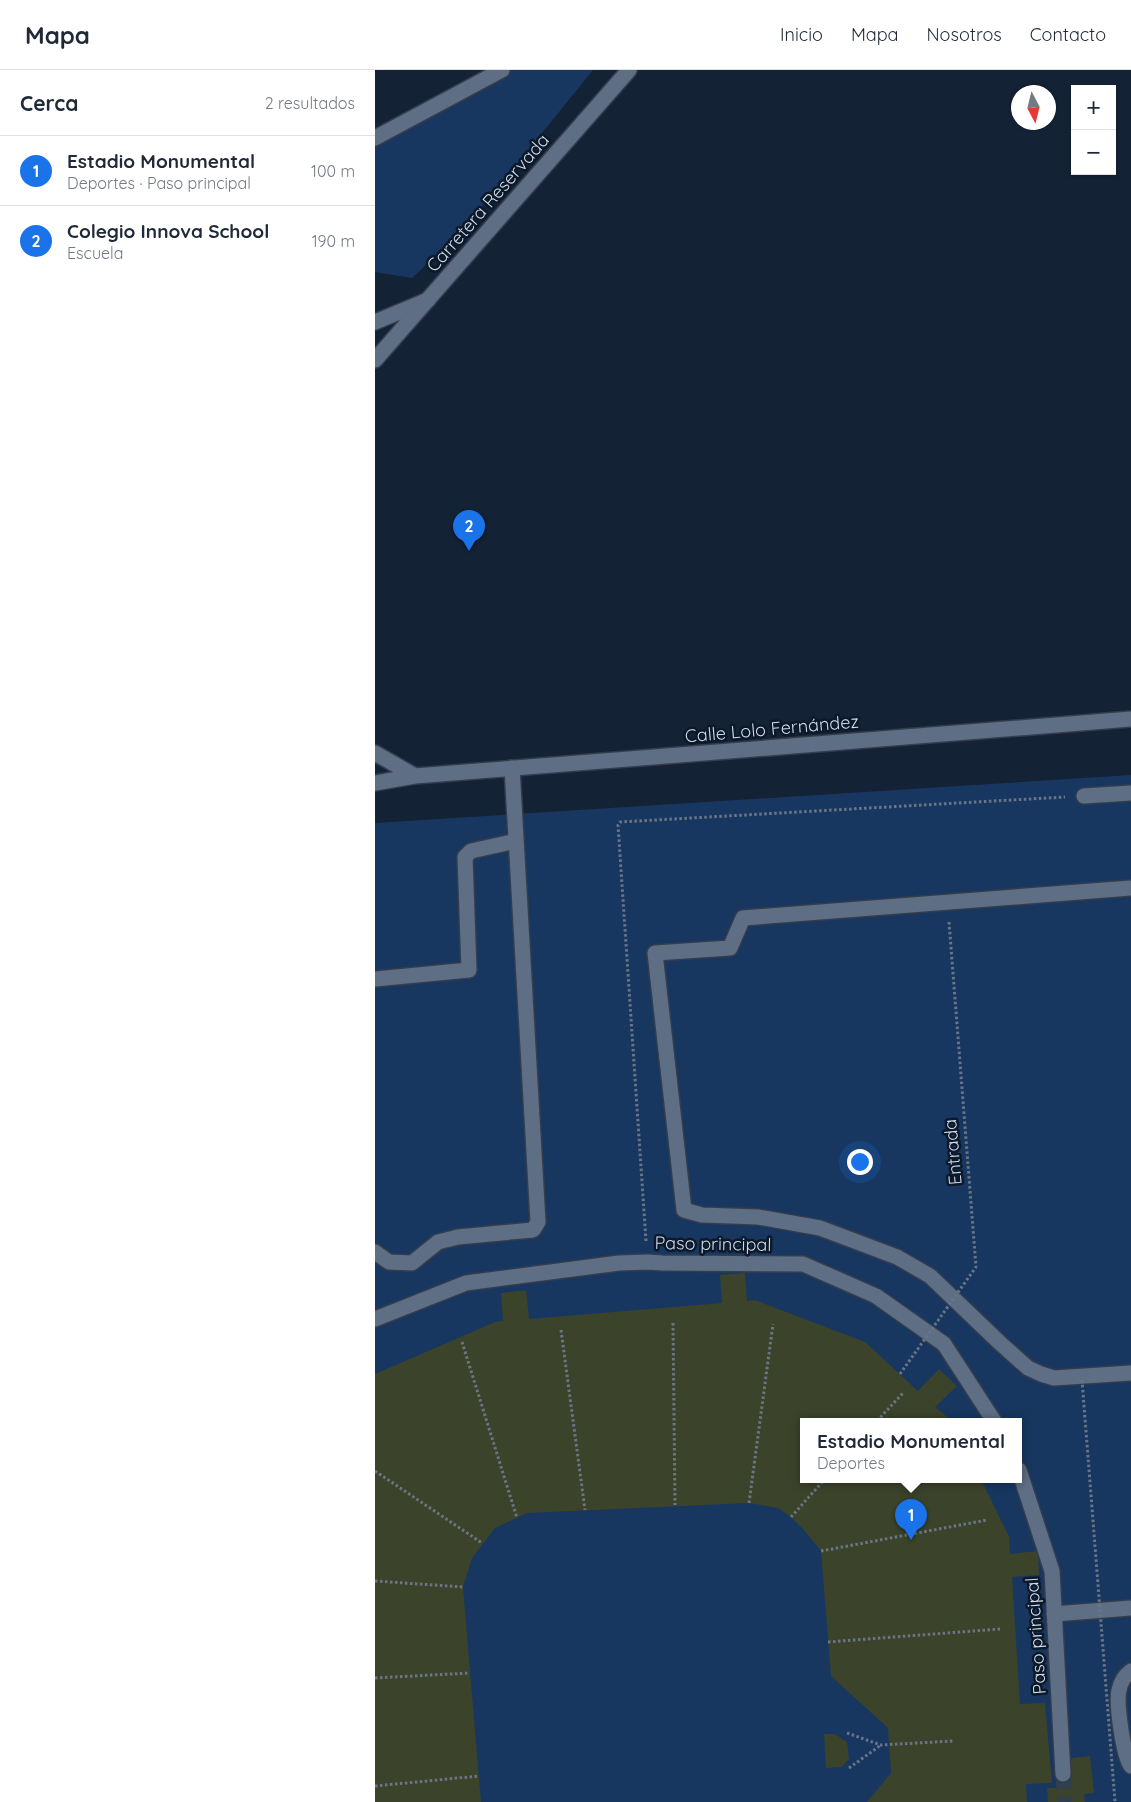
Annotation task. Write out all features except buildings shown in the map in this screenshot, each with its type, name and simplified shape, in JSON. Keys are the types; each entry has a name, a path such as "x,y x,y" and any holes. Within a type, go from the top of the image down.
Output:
{"street":[{"path":"375,138 502,70"},
{"name":"Carretera Reservada","path":"375,360 629,70"},
{"path":"375,322 428,300"},
{"name":"Calle Lolo Fernández","path":"415,776 1131,719"},
{"path":"375,753 415,776"},
{"path":"375,1252 389,1262 412,1263 438,1242 458,1237 533,1230 538,1222 512,768"},
{"path":"375,783 415,776"},
{"path":"1084,796 1131,794"},
{"path":"375,979 469,970 465,857 471,851 516,841"},
{"path":"1131,888 743,918 730,948 655,953 684,1210 701,1215 758,1217 820,1228 897,1257 930,1276 1028,1368 1041,1374 1054,1378 1131,1372"},
{"name":"Paso principal","path":"375,1319 466,1283 648,1262 803,1264 876,1296 944,1344 992,1418"},
{"name":"Paso principal","path":"1022,1479 1052,1571 1063,1774"},
{"path":"1054,1614 1131,1608"},
{"path":"1131,1671 1124,1676 1118,1691 1124,1746 1127,1761 1131,1766"}],"path":[{"name":"Entrada","path":"900,1374 976,1267 947,903"},
{"path":"673,1323 675,1505"},
{"path":"749,1502 773,1324"},
{"path":"561,1330 585,1510"},
{"path":"462,1342 517,1518"},
{"path":"1082,1380 1115,1802"},
{"path":"880,1418 903,1393"},
{"path":"375,1471 482,1542"},
{"path":"791,1517 821,1483"},
{"path":"821,1551 987,1520"},
{"path":"375,1581 463,1588"},
{"path":"828,1642 1000,1628"},
{"path":"375,1678 470,1673"},
{"path":"847,1733 881,1745 953,1740"},
{"path":"849,1768 881,1745"},
{"path":"375,1786 479,1776"}],"shaded area":[{"path":"502,70 593,70 465,228 412,278 375,272 375,138"},
{"path":"1131,775 1131,1802 375,1802 375,823"}],"tunnel":[{"path":"1063,1774 1065,1802"}],"place":[{"name":"Colegio Innova School","path":"469,551"},
{"name":"Estadio Monumental","path":"911,1540"}]}
